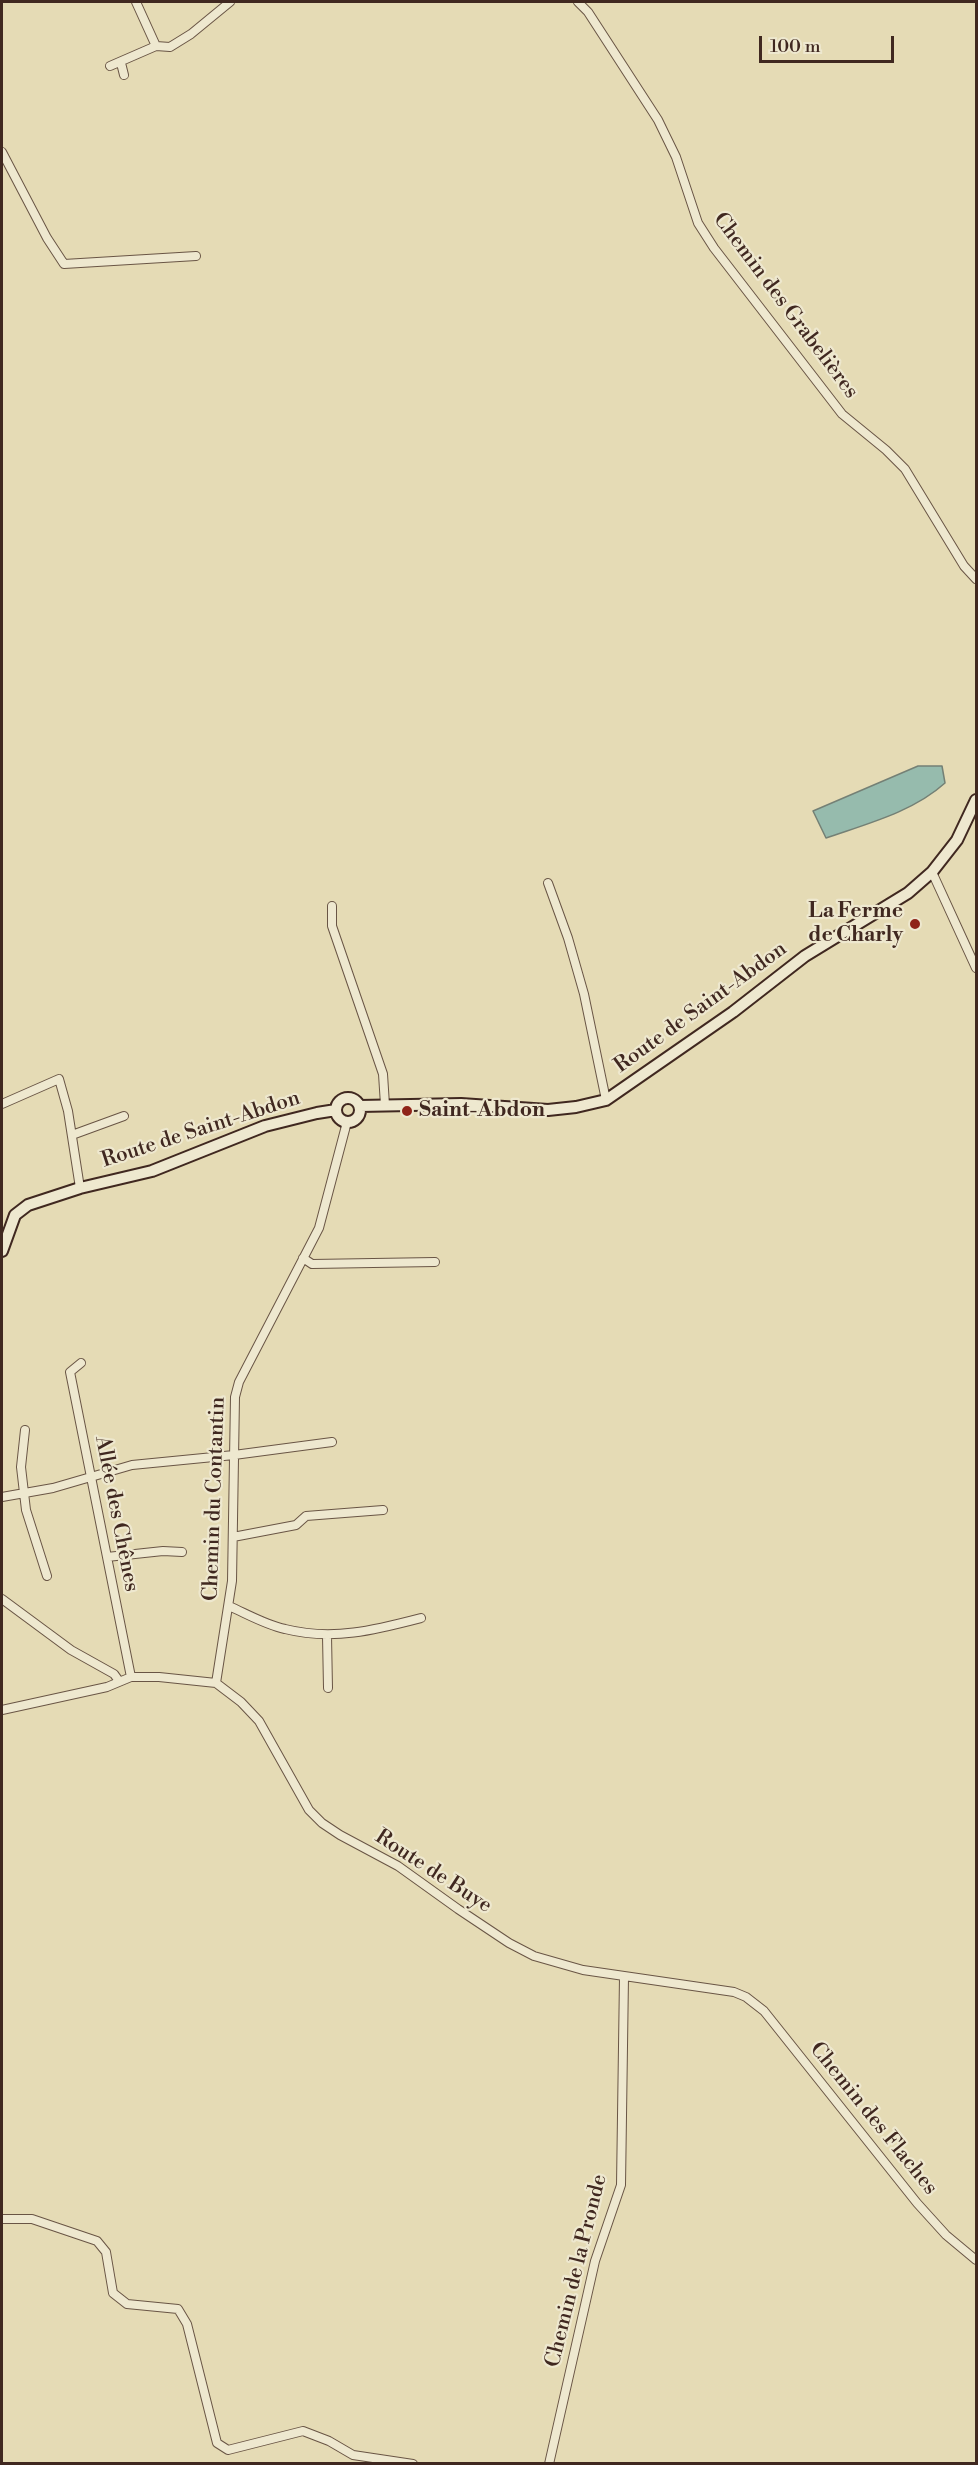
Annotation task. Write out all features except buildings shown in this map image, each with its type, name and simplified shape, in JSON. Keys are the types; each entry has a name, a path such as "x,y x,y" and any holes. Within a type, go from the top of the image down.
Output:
{"main road":[{"name":"Route de Saint-Abdon","path":"360,1107 461,1104 549,1110 606,1100 733,1012 805,956 908,893 932,872 957,840 976,800"},
{"path":"344,1098 355,1100 360,1107 357,1118 347,1122 338,1117 336,1110 338,1103 344,1098"},
{"name":"Route de Saint-Abdon","path":"2,1251 15,1215 28,1205 80,1188 152,1171 266,1126 336,1110"}],"street":[{"path":"136,2 156,46"},
{"path":"110,66 156,46 170,47 191,34 230,2"},
{"name":"Chemin des Grabelières","path":"578,2 588,12 658,120 676,157 698,223 714,248 842,414 886,450 905,469 964,566 976,579"},
{"path":"121,63 124,75"},
{"path":"2,152 47,238 64,264 196,256"},
{"path":"932,872 976,968"},
{"path":"548,884 568,938 584,994 606,1100"},
{"path":"332,906 332,926 382,1074 385,1106"},
{"path":"2,1104 59,1079 69,1111 80,1188"},
{"path":"72,1135 124,1116"},
{"name":"Chemin du Contantin","path":"216,1683 232,1581 235,1397 239,1382 319,1228 347,1122"},
{"path":"303,1258 312,1264 435,1262"},
{"name":"Allée des Chênes","path":"81,1363 70,1372 131,1677"},
{"path":"25,1430 21,1467 24,1494 33,1538 47,1576"},
{"path":"2,1497 53,1488 132,1465 332,1442"},
{"path":"233,1537 296,1525 306,1516 383,1510"},
{"path":"107,1557 163,1551 182,1552"},
{"path":"2,1599 71,1650 114,1674 119,1681"},
{"path":"229,1606 283,1629 327,1636 381,1628 421,1618"},
{"path":"327,1636 328,1688"},
{"path":"2,1710 107,1687 131,1677 159,1677 216,1683"},
{"name":"Route de Buye","path":"216,1683 241,1702 259,1721 309,1810 331,1829 398,1866 458,1909 526,1951 583,1970 734,1992 746,1997"},
{"name":"Chemin de la Pronde","path":"549,2463 595,2261 621,2185 624,1977"},
{"name":"Chemin des Flaches","path":"746,1997 764,2011 917,2203 946,2235 976,2260"},
{"path":"2,2219 32,2219 97,2241 106,2252 113,2293 127,2304 178,2309 187,2324 217,2443 228,2450 303,2431 329,2441 353,2455 413,2463"}],"shaded area":[{"path":"918,766 942,766 945,783 919,802 904,809 826,838 813,811"}],"place":[{"name":"La Ferme de Charly","path":"915,924"},
{"name":"Saint-Abdon","path":"407,1111"}]}
